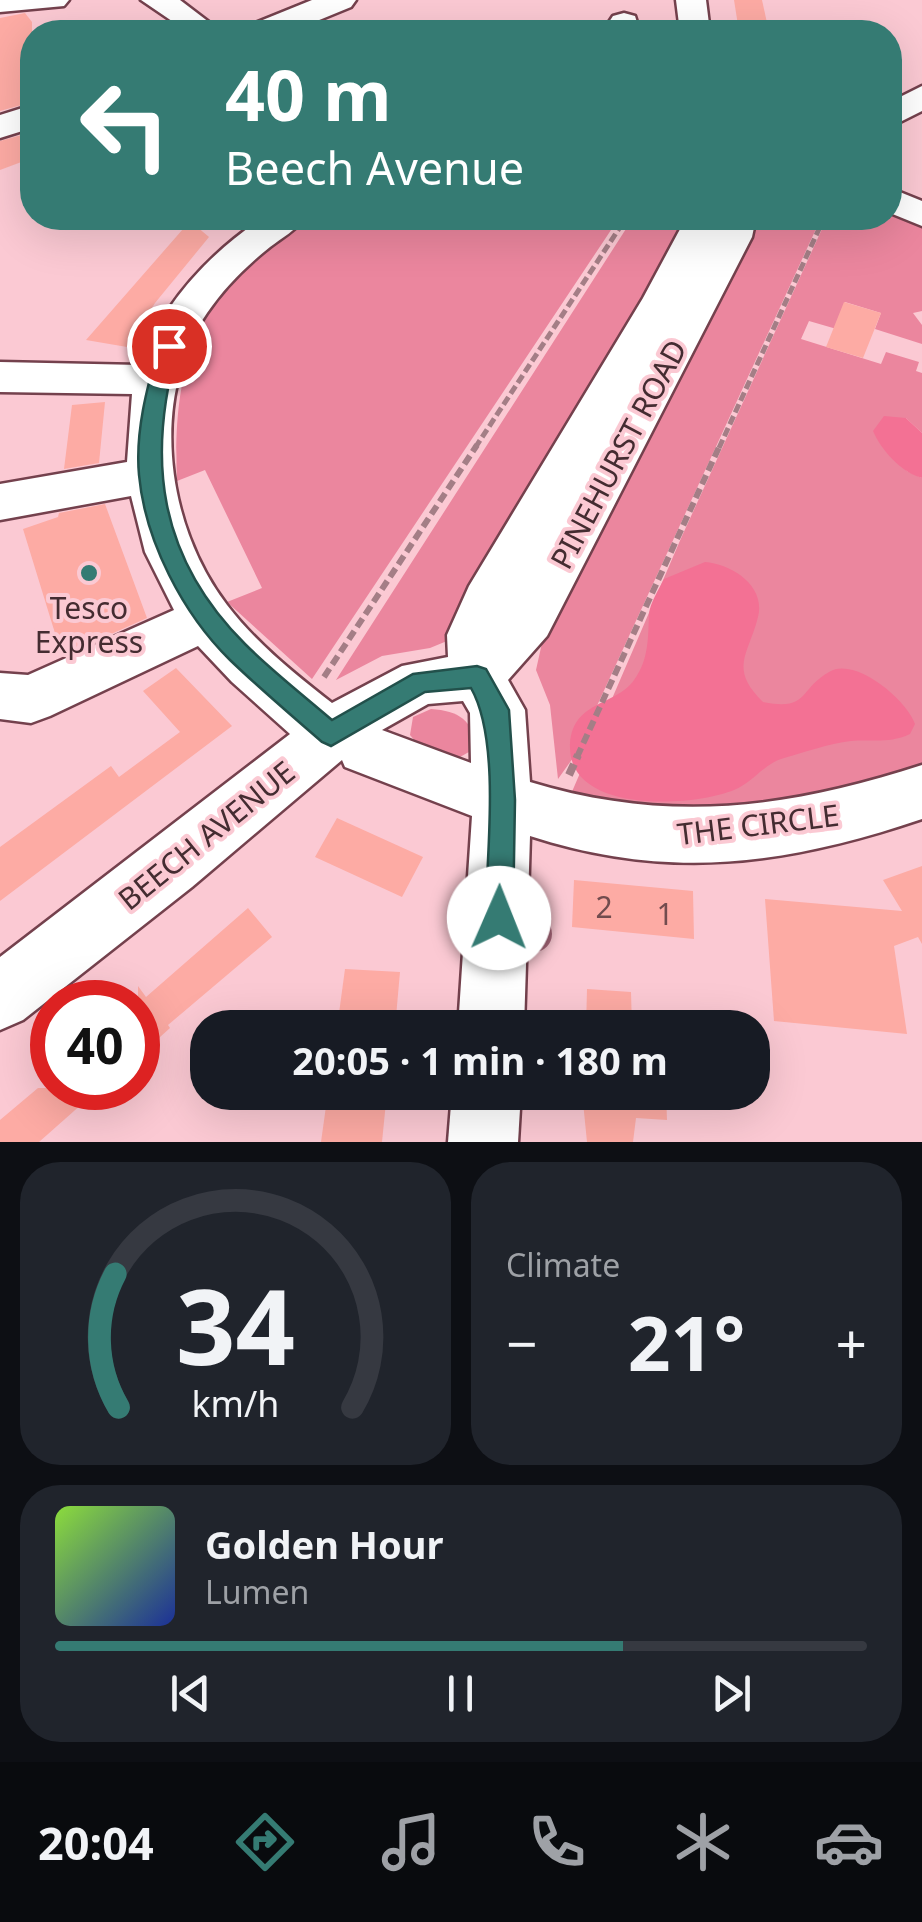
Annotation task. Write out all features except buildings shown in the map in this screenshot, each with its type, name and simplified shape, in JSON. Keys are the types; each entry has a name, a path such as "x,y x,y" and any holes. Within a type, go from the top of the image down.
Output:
{"main road":[{"path":"291,20 340,0"}],"street":[{"path":"0,3 54,0"},
{"path":"156,0 188,20"},
{"name":"THE CIRCLE","path":"270,230 210,283 179,325 157,380 150,474 170,550 207,618 331,730 502,800 563,818 644,834 690,836 838,816 922,792"},
{"name":"PINEHURST ROAD","path":"652,352 699,230"},
{"name":"PINEHURST ROAD","path":"492,1010 502,800 496,710 477,676 473,635 478,619 611,426 652,352 735,230"},
{"path":"0,378 157,380"},
{"path":"0,502 150,474"},
{"path":"0,696 31,699 207,618"},
{"name":"BEECH AVENUE","path":"0,997 171,866 331,730 421,682 477,676"},
{"path":"483,1142 486,1110"}],"path":[{"path":"331,730 334,662 618,230"},
{"path":"563,818 563,790 576,758 818,230"}],"shaded area":[{"path":"902,212 922,223 922,311 913,313 922,325 922,344 875,329 881,313 845,302 840,330 809,321 801,339 881,364 886,352 919,362 916,371 922,373 922,433 906,418 888,452 907,471 922,478 922,771 688,818 571,794 682,536 822,230 902,230"},
{"path":"288,230 611,230 312,679 227,602 262,588 205,470 177,481 180,398 200,329 240,270"},
{"path":"625,230 685,230 683,253 447,641 382,656 336,680"},
{"path":"751,230 815,230 573,758 558,779 550,705 536,670 544,634"},
{"path":"884,416 906,418 922,433 922,478 900,466 877,438 873,431"},
{"path":"705,562 736,572 757,596 758,617 744,670 746,680 763,702 788,704 802,697 829,672 852,670 879,683 902,704 915,724 910,734 817,748 770,764 734,790 691,800 637,800 590,785 576,769 570,748 577,721 626,689 639,672 647,648 650,610 664,579"},
{"path":"431,709 463,719 472,730 476,748 460,757 415,741 410,735 413,717"}],"place":[{"name":"Tesco Express","path":"89,573"}],"route":[{"path":"169,346 154,397 150,474 162,531 192,596 235,650 275,689 331,734 371,707 421,682 477,676 496,710 502,800 499,918"}]}
